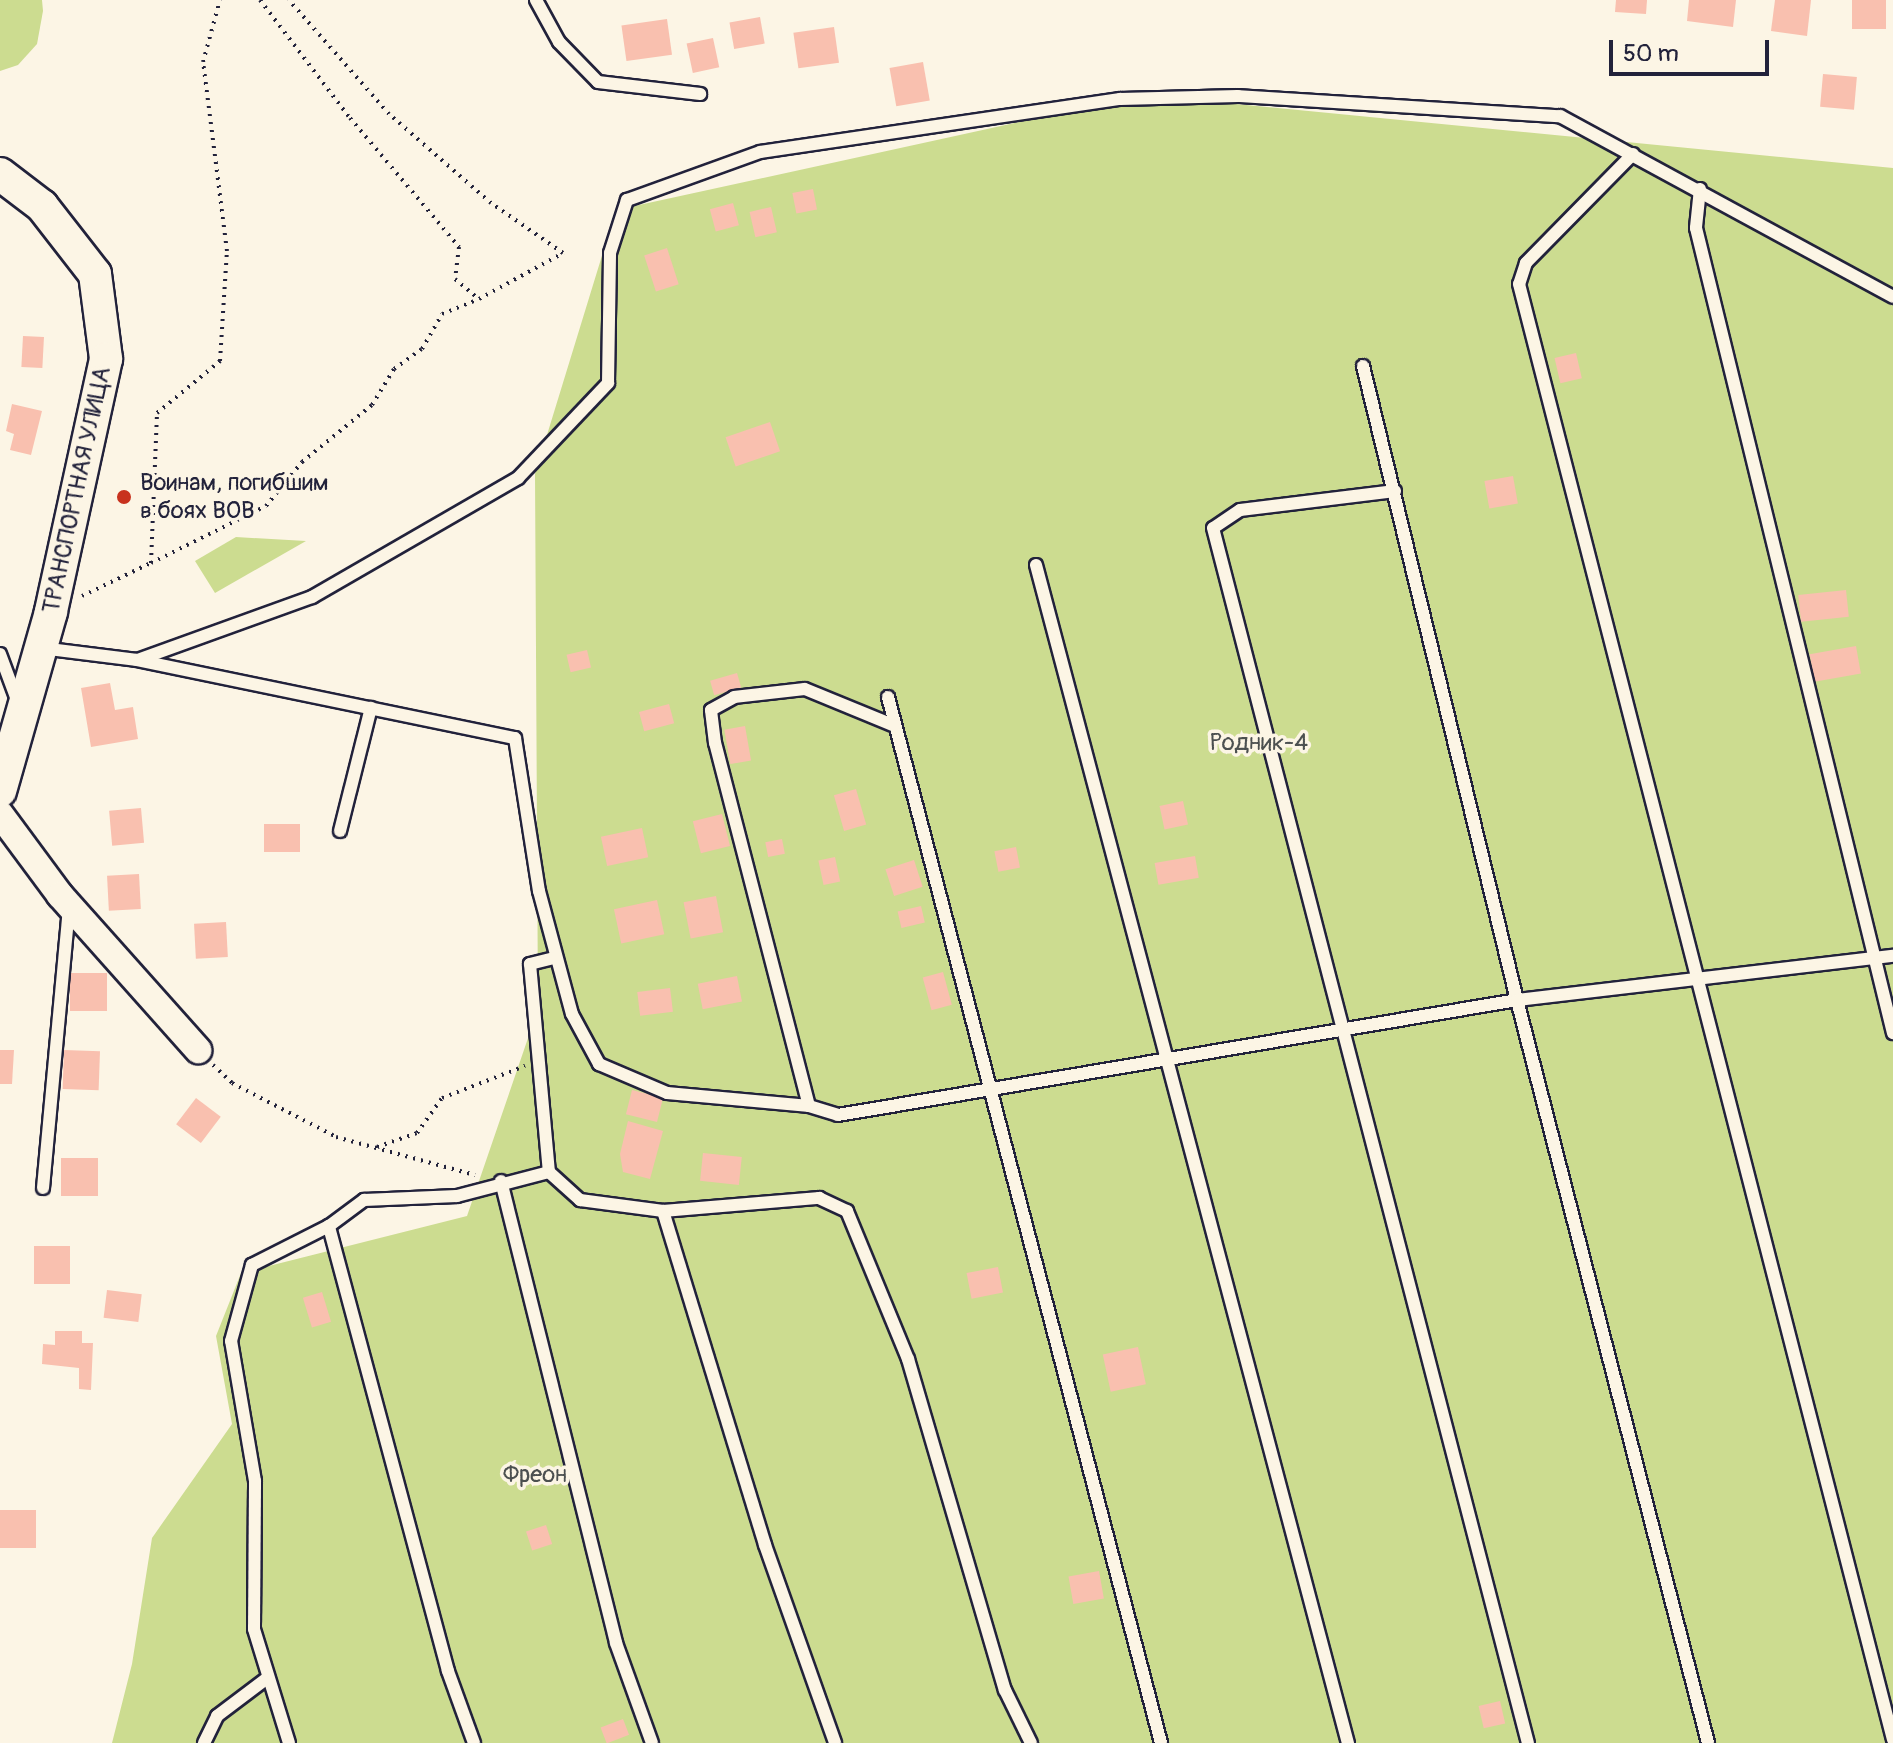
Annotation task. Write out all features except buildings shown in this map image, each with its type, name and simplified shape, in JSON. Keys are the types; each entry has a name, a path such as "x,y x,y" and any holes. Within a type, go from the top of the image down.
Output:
{"street":[{"name":"ТРАНСПОРТНАЯ УЛИЦА","path":"0,174 42,206 95,274 106,359 51,612 20,708 0,791"},
{"path":"0,814 70,907 198,1050"}],"lane":[{"path":"536,0 559,42 598,82 700,94"},
{"path":"137,660 312,597 518,478 608,383 610,253 627,200 760,152 1120,99 1238,96 1560,116 1700,189 1893,297"},
{"path":"1633,154 1526,263 1519,284 1893,1740"},
{"path":"1700,189 1696,228 1871,958 1893,1033"},
{"path":"1363,366 1517,1000 1708,1743"},
{"path":"1395,491 1240,510 1213,528 1528,1743"},
{"path":"1036,565 1170,1059 1348,1743"},
{"path":"41,648 137,660 515,738 554,958 572,1014 599,1064 667,1093 809,1106 838,1115 990,1093 1340,1027 1517,1000 1893,956"},
{"path":"0,654 20,708"},
{"path":"809,1106 715,743 711,710 734,697 805,689 895,726"},
{"path":"888,697 1161,1743"},
{"path":"340,831 371,708"},
{"path":"43,1188 70,907"},
{"path":"554,958 530,964 542,1062 549,1172 580,1200 663,1211 819,1198 847,1211 908,1359 1005,1690 1031,1743"},
{"path":"289,1743 266,1679 254,1629 255,1481 231,1341 252,1265 329,1226 364,1200 457,1196 501,1181 549,1172"},
{"path":"501,1181 616,1643 652,1743"},
{"path":"663,1211 765,1545 835,1743"},
{"path":"329,1226 448,1671 474,1743"},
{"path":"204,1743 217,1716 266,1679"}],"path":[{"path":"151,563 157,413 220,361 227,251 203,62 220,0"},
{"path":"260,0 350,118 459,247 455,279 479,299"},
{"path":"51,612 266,506 302,462 372,405 394,369 422,349 442,314 479,299 563,253 491,203 389,114 289,0"},
{"path":"198,1050 232,1083 336,1137 501,1181"},
{"path":"375,1148 417,1133 442,1098 495,1074 542,1062"}],"green space":[{"path":"0,0 42,0 43,11 37,44 18,65 0,71"},
{"name":"Родник-4","path":"1143,95 1893,168 1893,1743 112,1743 132,1664 152,1538 232,1424 216,1336 241,1273 467,1216 538,1009 535,474 616,210"},
{"path":"236,537 306,541 215,593 195,561"}],"place":[{"name":"Воинам, погибшим в боях ВОВ","path":"124,497"}],"park label":[{"name":"Фреон","path":"535,1475"}]}
